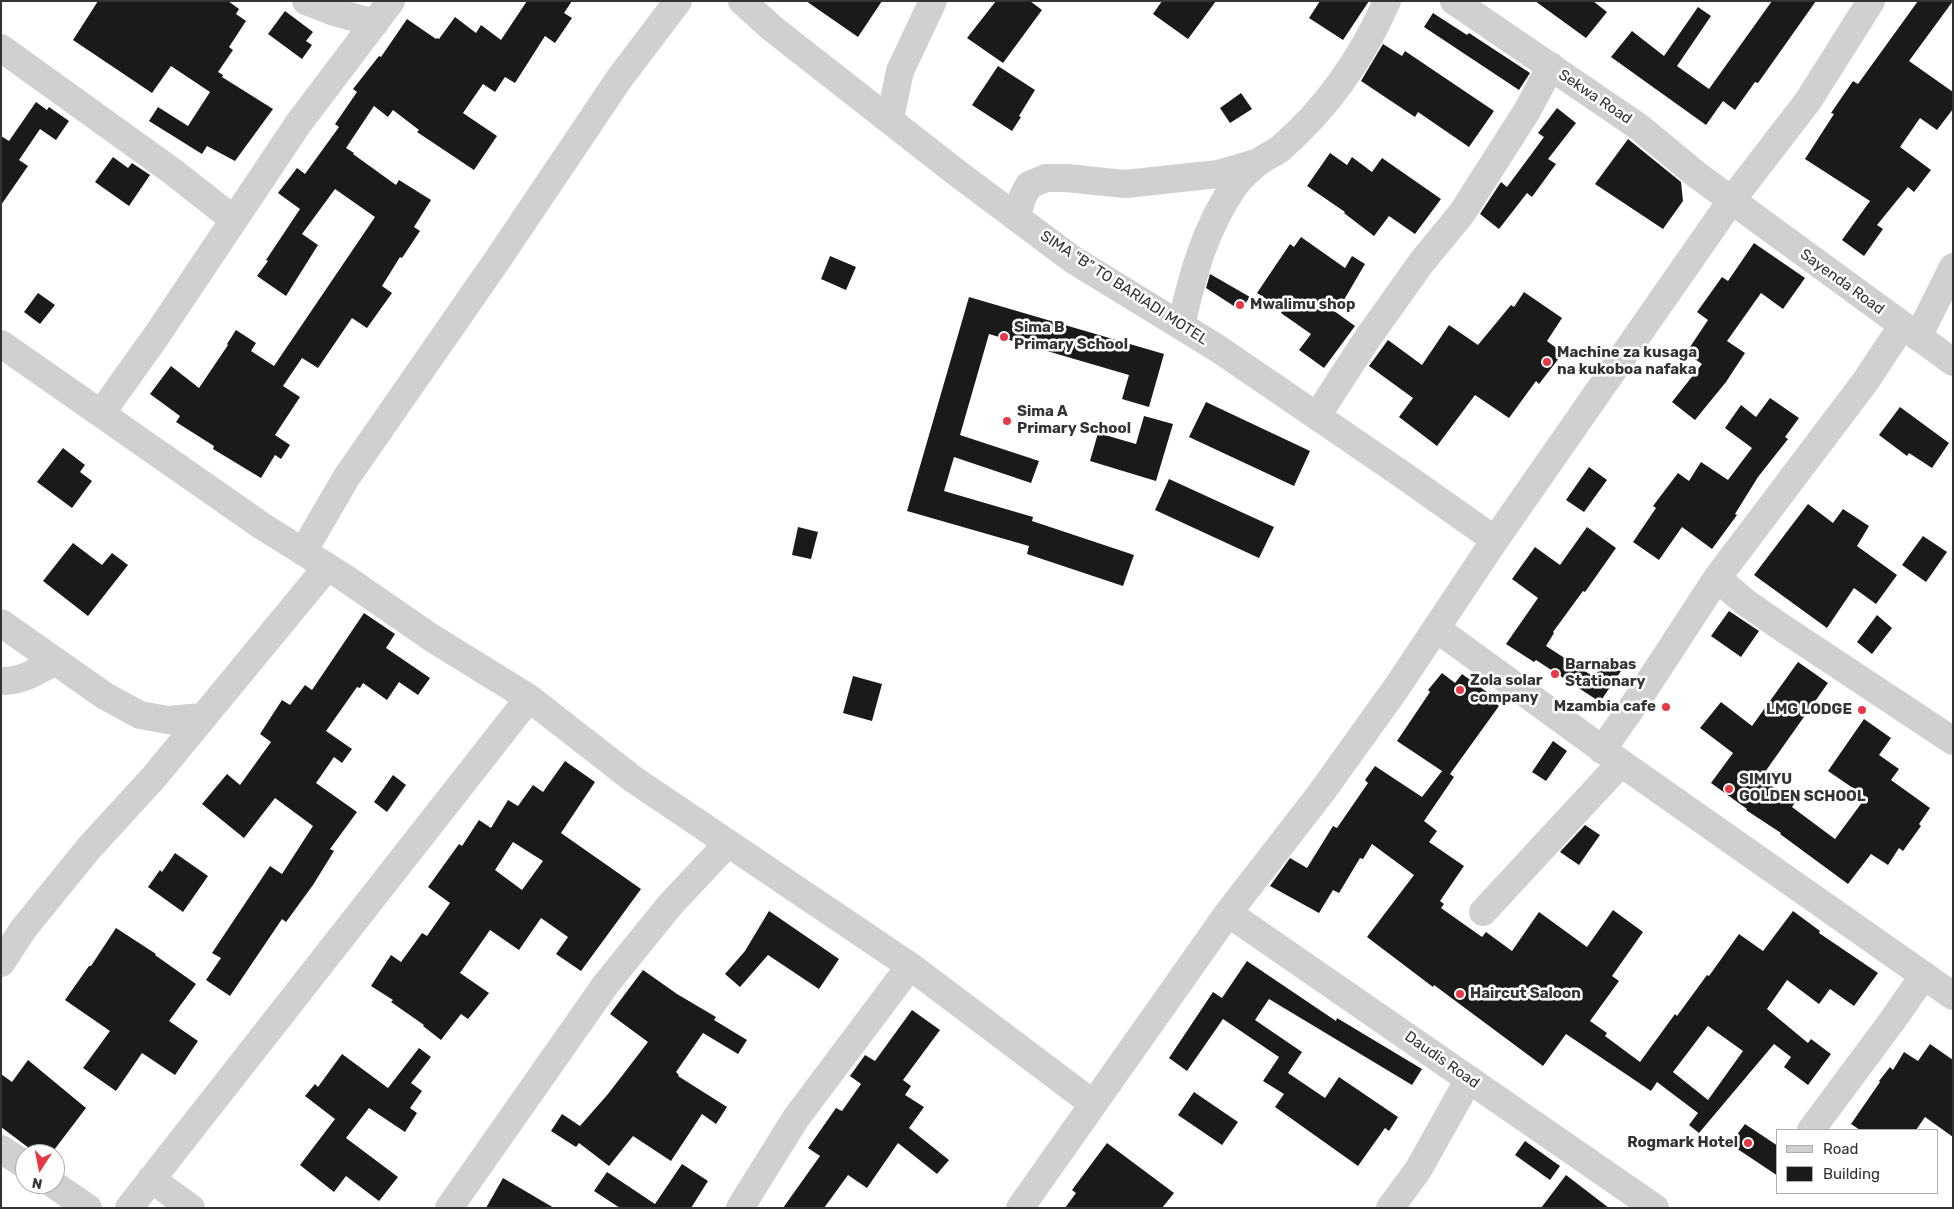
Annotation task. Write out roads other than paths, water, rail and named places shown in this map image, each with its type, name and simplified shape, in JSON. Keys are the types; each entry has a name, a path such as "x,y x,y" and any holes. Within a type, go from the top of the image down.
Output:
{"street":[{"path":"306,1 334,12 375,23"},
{"path":"102,412 157,335 298,124 391,1"},
{"path":"303,552 352,470 498,259 619,79 678,1"},
{"name":"SIMA \"B\" TO BARIADI MOTEL","path":"742,1 773,29 957,173 1072,259 1217,348 1495,540"},
{"path":"890,119 900,70 933,1"},
{"path":"1016,217 1029,185 1046,178 1066,178 1125,184 1218,174 1256,163 1280,149 1327,100 1360,54 1377,24 1387,1"},
{"name":"Sekwa Road","path":"1454,1 1640,128 1731,201"},
{"path":"1020,1208 1228,912 1320,793 1437,629 1495,540 1731,201 1808,101 1871,1"},
{"path":"1,48 172,171 233,219"},
{"path":"1317,416 1367,339 1421,263 1462,213 1527,110 1551,66"},
{"path":"1182,326 1192,277 1206,239 1222,205 1236,184 1256,163"},
{"name":"Sayenda Road","path":"1731,201 1953,362"},
{"path":"1483,912 1611,756 1640,696 1717,578 1865,382 1910,332 1953,267"},
{"path":"1,344 102,412 262,526 327,567 432,638 529,698 634,779 727,844 910,966 1092,1103"},
{"path":"1,963 24,928 154,777 327,567"},
{"path":"1717,578 1745,602 1781,627 1953,740"},
{"path":"1,623 105,696 140,716 168,720 202,717"},
{"path":"1437,629 1611,756 1953,996"},
{"path":"1,681 12,682 30,675 55,661"},
{"path":"129,1208 529,698"},
{"path":"449,1208 606,984 670,905 727,844"},
{"name":"Daudis Road","path":"1228,912 1469,1078 1638,1203"},
{"path":"740,1208 796,1118 910,966"},
{"path":"1812,1129 1892,1022 1924,975"},
{"path":"1390,1208 1418,1170 1469,1078"},
{"path":"1,1149 15,1158"},
{"path":"151,1179 191,1208"},
{"path":"65,1192 88,1208"}],"place":[{"name":"Mwalimu shop","path":"1240,305"},
{"name":"Sima B Primary School","path":"1004,337"},
{"name":"Machine za kusaga na kukoboa nafaka","path":"1547,362"},
{"name":"Sima A Primary School","path":"1007,421"},
{"name":"Barnabas Stationary","path":"1555,674"},
{"name":"Zola solar company","path":"1460,690"},
{"name":"Mzambia cafe","path":"1666,707"},
{"name":"LMG LODGE","path":"1862,710"},
{"name":"SIMIYU GOLDEN SCHOOL","path":"1729,789"},
{"name":"Haircut Saloon","path":"1460,994"},
{"name":"Rogmark Hotel","path":"1748,1143"}]}
